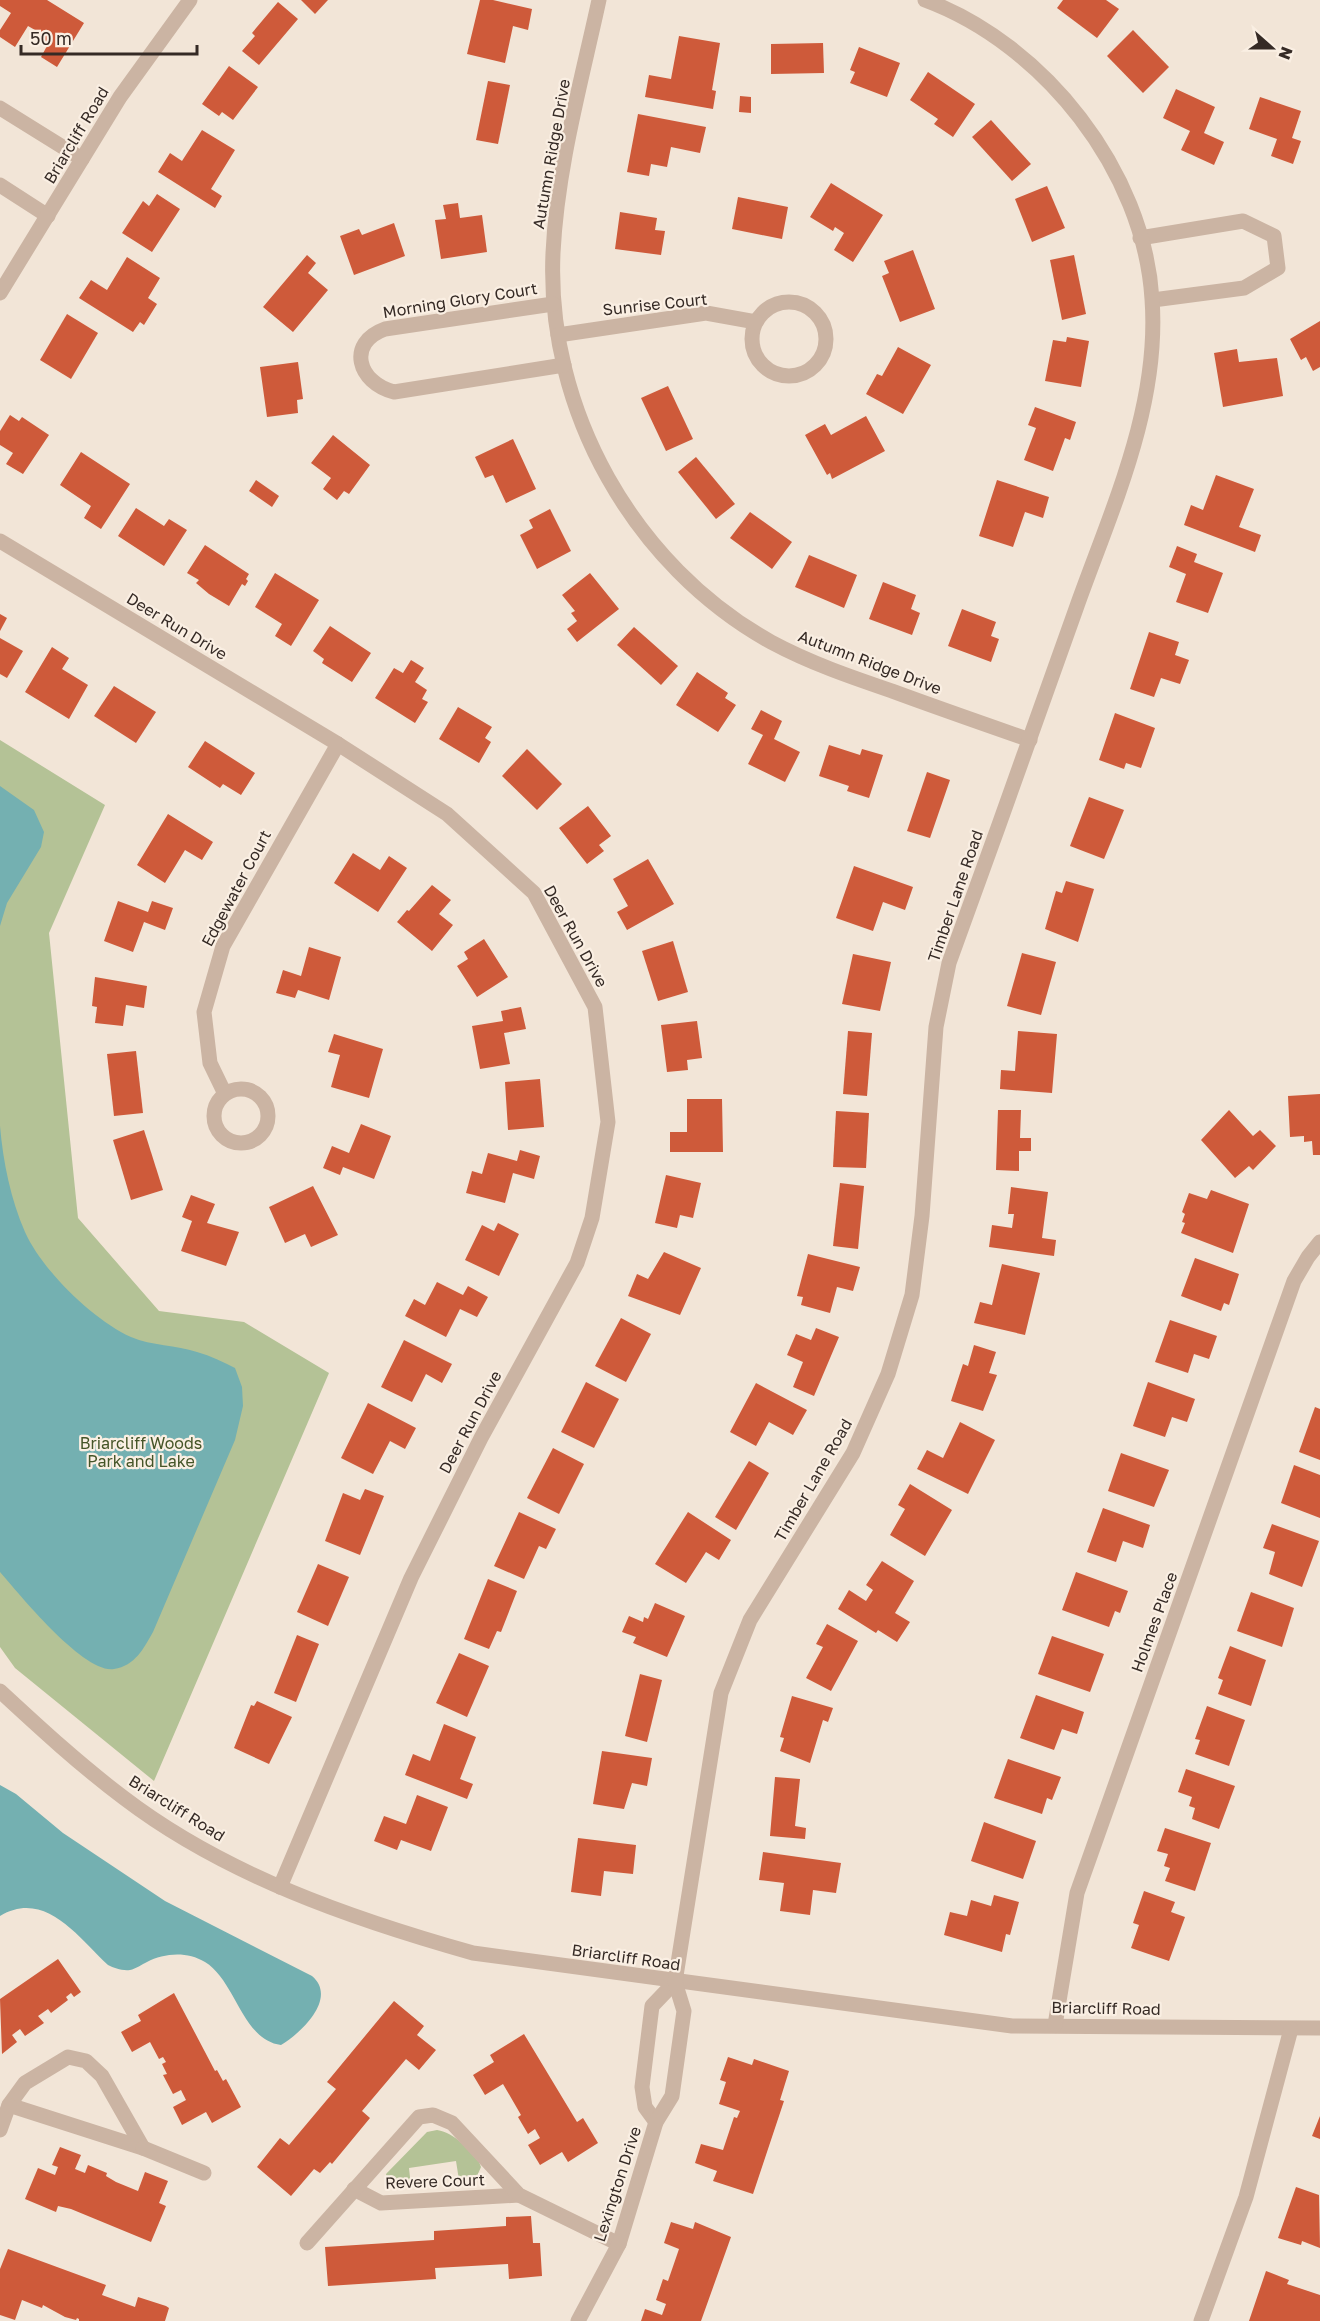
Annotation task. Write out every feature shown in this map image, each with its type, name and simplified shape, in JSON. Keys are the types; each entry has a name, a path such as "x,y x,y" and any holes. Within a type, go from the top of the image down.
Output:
{"street":[{"name":"Briarcliff Road","path":"0,293 139,69 190,0"},
{"name":"Autumn Ridge Drive","path":"599,0 559,194 553,254 553,304 564,365 583,426 615,492 657,548 710,600 755,632 803,658 1030,740"},
{"name":"Timber Lane Road","path":"675,1982 721,1693 750,1620 853,1453 888,1374 912,1294 922,1216 936,1027 949,963 1137,434 1150,367 1152,300 1140,238 1110,164 1059,92 1003,42 963,17 925,0"},
{"path":"0,108 82,159"},
{"path":"0,185 48,216"},
{"path":"1140,238 1243,220 1274,236 1278,268 1244,288 1152,300"},
{"path":"792,302 806,306 818,315 825,327 827,342 823,356 814,368 801,375 786,377 772,373 761,364 754,351 752,336 756,322 765,310 778,303 792,302"},
{"name":"Morning Glory Court","path":"553,304 385,329 368,340 361,361 363,373 380,389 394,392 564,365"},
{"name":"Sunrise Court","path":"558,335 706,313 756,322"},
{"name":"Deer Run Drive","path":"0,541 338,744 447,814 534,893 595,1007 608,1122 592,1218 577,1263 481,1438 411,1578 280,1887"},
{"name":"Edgewater Court","path":"225,1094 210,1063 204,1012 223,946 338,744"},
{"name":"Holmes Place","path":"1055,2025 1077,1893 1294,1281 1320,1242"},
{"name":"Briarcliff Road","path":"0,1691 125,1800 201,1847 280,1887 388,1929 472,1953 1012,2026 1320,2028"},
{"name":"Lexington Drive","path":"656,2122 645,2107 642,2087 652,2006 675,1982"},
{"name":"Lexington Drive","path":"579,2321 619,2244 656,2122 672,2096 684,2015 675,1982"},
{"path":"1201,2321 1246,2197 1291,2029"},
{"path":"0,2130 9,2105 24,2083 68,2057 86,2061 102,2076 143,2148"},
{"path":"9,2105 143,2148 204,2173"},
{"name":"Revere Court","path":"307,2243 419,2117 433,2115 452,2123 519,2195 619,2244"},
{"name":"Revere Court","path":"354,2189 381,2203 519,2195"}],"green space":[{"name":"Briarcliff Woods Park and Lake","path":"0,740 105,805 49,933 78,1218 159,1311 244,1322 329,1373 154,1781 15,1668 0,1647"},
{"path":"437,2130 450,2134 479,2162 481,2167 477,2176 459,2180 456,2161 409,2168 411,2187 397,2189 389,2186 386,2174 427,2132"}],"water":[{"path":"0,786 34,810 44,832 41,847 7,903 0,926"},
{"path":"0,1126 8,1180 20,1220 33,1247 56,1277 85,1306 116,1329 139,1340 189,1350 221,1361 235,1368 242,1387 243,1406 235,1440 153,1632 133,1660 114,1669 101,1667 70,1647 0,1572"},
{"path":"0,1785 16,1794 63,1833 165,1901 312,1976 319,1985 321,1994 314,2014 298,2032 281,2045 268,2041 248,2022 216,1971 198,1958 168,1955 132,1969 121,1970 108,1965 73,1930 46,1912 32,1908 16,1909 0,1916"}],"building":[{"path":"0,0 47,0 84,23 57,67 41,57 47,46 39,41 42,34 28,26 15,47 0,37 0,30 11,13 0,6"},
{"path":"301,0 328,0 315,14"},
{"path":"480,0 493,0 532,9 528,30 513,26 505,63 467,54"},
{"path":"1063,0 1106,0 1119,9 1097,38 1057,8"},
{"path":"278,2 298,19 259,65 242,51 255,36 252,33"},
{"path":"1133,30 1169,67 1143,93 1107,56"},
{"path":"679,36 720,43 712,90 716,91 713,109 645,97 649,75 671,79"},
{"path":"823,43 824,73 771,74 771,44"},
{"path":"859,47 900,63 887,97 850,83 855,72 850,70"},
{"path":"229,66 258,87 233,120 222,112 219,116 202,104"},
{"path":"928,72 975,104 953,137 934,124 938,119 910,100"},
{"path":"488,81 510,85 498,144 476,140"},
{"path":"1176,89 1215,107 1204,133 1224,142 1214,165 1181,150 1190,131 1163,118"},
{"path":"740,96 751,97 751,113 739,112"},
{"path":"1260,97 1301,111 1292,138 1301,141 1293,164 1271,156 1277,139 1249,129"},
{"path":"638,114 706,127 700,153 671,147 667,167 651,164 649,176 627,172"},
{"path":"991,120 1031,164 1012,181 972,137"},
{"path":"202,130 235,150 211,189 222,196 215,208 158,172 170,153 182,161"},
{"path":"831,183 883,215 853,262 834,250 844,233 835,227 833,231 810,217"},
{"path":"1047,186 1065,228 1032,242 1015,199"},
{"path":"157,194 180,209 152,252 122,233 143,201 149,206"},
{"path":"738,197 788,207 782,239 732,229"},
{"path":"458,203 460,218 482,215 487,252 441,259 435,220 446,219 443,205"},
{"path":"620,212 657,218 655,230 665,231 661,255 615,249"},
{"path":"394,223 405,256 354,275 340,236 359,229 362,235"},
{"path":"913,250 935,309 900,322 882,276 889,273 884,261"},
{"path":"307,255 316,263 308,273 328,290 293,332 263,307"},
{"path":"1074,255 1086,314 1062,320 1050,260"},
{"path":"127,257 160,278 148,298 157,304 144,325 140,322 133,332 79,298 91,280 107,290"},
{"path":"67,314 98,333 71,379 40,360"},
{"path":"1320,321 1320,367 1313,371 1306,357 1301,360 1290,339"},
{"path":"1067,337 1089,341 1081,387 1045,381 1053,340 1066,342"},
{"path":"898,347 931,365 903,414 866,394 877,374 882,376"},
{"path":"1237,349 1239,362 1277,358 1283,396 1223,407 1214,353"},
{"path":"298,362 303,399 297,400 298,413 267,417 260,367"},
{"path":"668,386 693,439 666,451 641,398"},
{"path":"1035,407 1076,422 1070,440 1065,438 1053,471 1024,460 1036,428 1028,425"},
{"path":"10,415 19,421 22,417 49,435 23,474 6,464 13,453 0,445 0,431"},
{"path":"866,416 885,451 832,479 830,473 827,475 805,435 825,424 831,435"},
{"path":"333,435 370,465 349,494 344,491 337,500 323,489 331,478 311,463"},
{"path":"513,439 536,489 506,503 493,475 485,478 475,457"},
{"path":"81,452 130,484 101,529 84,518 91,506 60,485"},
{"path":"696,457 735,504 716,519 678,472"},
{"path":"1216,475 1254,489 1239,527 1261,535 1255,552 1184,525 1191,505 1203,510"},
{"path":"256,480 279,496 272,507 249,491"},
{"path":"997,480 1049,497 1043,518 1025,512 1013,547 979,536"},
{"path":"136,508 164,526 169,519 187,530 164,566 118,536"},
{"path":"550,509 571,551 537,569 520,535 533,528 529,520"},
{"path":"750,512 792,542 772,569 730,538"},
{"path":"205,545 249,574 245,586 242,584 229,606 209,594 196,583 199,580 187,573"},
{"path":"1177,546 1197,554 1194,562 1223,573 1208,613 1176,602 1186,574 1169,567"},
{"path":"809,555 857,575 844,608 795,587"},
{"path":"275,573 319,600 291,646 275,636 282,624 255,607"},
{"path":"590,573 619,609 577,642 567,629 577,621 571,613 575,611 562,595"},
{"path":"883,582 916,595 911,609 920,613 912,635 869,619"},
{"path":"962,609 996,622 991,636 999,639 991,662 948,646"},
{"path":"0,614 7,618 0,631"},
{"path":"330,626 371,653 352,682 322,663 324,659 313,651"},
{"path":"634,627 678,666 661,685 617,645"},
{"path":"1149,632 1179,642 1175,655 1189,660 1180,684 1161,678 1154,697 1130,689"},
{"path":"0,638 23,651 7,678 0,674"},
{"path":"52,647 69,658 62,669 88,685 69,719 25,692"},
{"path":"411,660 424,668 415,682 427,690 422,699 428,702 415,723 375,698 394,668 403,673"},
{"path":"697,672 728,693 725,698 736,705 718,732 676,705"},
{"path":"114,686 156,712 136,743 94,716"},
{"path":"458,707 492,727 485,738 491,742 479,763 439,739"},
{"path":"761,710 782,721 774,739 800,752 785,782 748,764 763,735 751,729"},
{"path":"1115,713 1155,728 1141,768 1126,763 1124,769 1099,760"},
{"path":"205,741 255,773 241,795 223,784 220,788 188,767"},
{"path":"829,745 860,755 862,749 883,755 869,798 847,791 849,786 819,776"},
{"path":"527,749 562,784 537,810 502,776"},
{"path":"927,772 950,780 930,838 907,831"},
{"path":"1089,797 1124,810 1104,859 1070,846"},
{"path":"588,806 611,836 599,845 604,851 587,864 559,828"},
{"path":"168,814 213,842 202,860 185,850 165,883 137,865"},
{"path":"353,853 380,870 389,856 407,868 378,912 334,883"},
{"path":"648,859 674,904 627,930 617,912 628,906 613,879"},
{"path":"854,866 913,887 905,910 883,902 873,931 836,918"},
{"path":"1066,881 1094,889 1078,942 1045,929 1056,891 1062,893"},
{"path":"432,885 451,900 439,914 453,925 432,951 397,922"},
{"path":"118,901 148,912 152,901 173,908 165,930 144,922 133,952 104,941"},
{"path":"484,939 508,977 477,997 457,966 468,959 464,952"},
{"path":"673,941 688,992 658,1001 642,951"},
{"path":"309,947 341,957 329,1000 298,990 295,998 276,993 283,970 301,976"},
{"path":"1022,953 1056,962 1041,1015 1007,1006"},
{"path":"853,954 891,962 880,1011 842,1004"},
{"path":"95,977 147,986 144,1008 126,1005 123,1026 95,1023 97,1007 92,1006"},
{"path":"521,1007 526,1029 504,1033 510,1064 480,1069 472,1026 503,1021 501,1011"},
{"path":"697,1021 702,1058 687,1060 688,1070 667,1072 661,1025"},
{"path":"848,1031 872,1033 867,1096 843,1094"},
{"path":"1018,1031 1057,1034 1052,1093 1000,1089 1001,1070 1015,1071"},
{"path":"334,1034 383,1049 369,1098 331,1087 340,1055 328,1052"},
{"path":"136,1051 143,1113 114,1116 107,1054"},
{"path":"540,1079 544,1127 508,1130 505,1082"},
{"path":"1320,1094 1320,1155 1313,1155 1312,1141 1304,1142 1304,1136 1290,1137 1288,1096"},
{"path":"687,1099 722,1099 723,1152 670,1152 670,1132 687,1132"},
{"path":"998,1110 1021,1110 1020,1138 1031,1138 1031,1151 1019,1151 1019,1171 996,1170"},
{"path":"1229,1110 1253,1136 1260,1130 1276,1146 1253,1170 1249,1166 1235,1178 1201,1140"},
{"path":"836,1111 869,1113 866,1168 833,1167"},
{"path":"361,1124 391,1136 374,1179 343,1167 340,1175 323,1168 332,1146 349,1153"},
{"path":"144,1130 163,1190 131,1200 113,1140"},
{"path":"520,1150 540,1156 534,1179 513,1173 505,1203 466,1193 472,1171 482,1174 488,1153 517,1161"},
{"path":"666,1175 701,1183 693,1218 680,1215 677,1228 655,1223"},
{"path":"840,1183 864,1186 858,1249 833,1246"},
{"path":"313,1186 338,1235 311,1247 305,1234 285,1243 269,1207"},
{"path":"1011,1187 1048,1192 1042,1238 1056,1240 1054,1256 989,1247 992,1225 1012,1228 1014,1214 1008,1214"},
{"path":"1211,1190 1249,1204 1233,1253 1181,1233 1185,1223 1182,1222 1185,1214 1182,1212 1189,1193 1207,1199"},
{"path":"191,1195 215,1204 207,1223 239,1232 226,1266 181,1251 192,1221 182,1217"},
{"path":"498,1223 519,1234 499,1276 465,1260 482,1225 494,1231"},
{"path":"664,1252 701,1268 680,1315 628,1296 637,1274 648,1279"},
{"path":"808,1254 860,1267 853,1291 837,1287 830,1313 801,1305 803,1297 797,1296"},
{"path":"1195,1258 1239,1274 1229,1305 1224,1303 1221,1311 1181,1296"},
{"path":"1002,1264 1040,1273 1025,1335 974,1323 980,1302 992,1305"},
{"path":"437,1282 463,1295 468,1286 488,1297 477,1317 460,1309 446,1337 405,1316 414,1299 425,1305"},
{"path":"621,1318 651,1334 626,1382 595,1366"},
{"path":"1170,1320 1217,1336 1209,1359 1194,1354 1188,1373 1155,1362"},
{"path":"816,1328 839,1337 814,1396 793,1387 803,1362 787,1355 796,1334 811,1340"},
{"path":"404,1340 452,1364 442,1383 426,1374 412,1402 381,1387"},
{"path":"974,1345 996,1352 989,1373 997,1375 983,1411 951,1401 963,1364 968,1366"},
{"path":"586,1382 619,1399 594,1448 561,1432"},
{"path":"1148,1382 1195,1399 1187,1422 1172,1417 1165,1437 1133,1426"},
{"path":"756,1383 807,1410 793,1435 769,1422 756,1446 730,1432"},
{"path":"368,1403 416,1428 405,1449 390,1441 373,1474 341,1458"},
{"path":"1315,1407 1320,1409 1320,1460 1299,1452"},
{"path":"960,1422 995,1440 968,1494 917,1469 927,1450 943,1458"},
{"path":"553,1448 584,1464 559,1514 527,1498"},
{"path":"1121,1453 1169,1470 1154,1507 1108,1491"},
{"path":"749,1461 769,1473 736,1530 715,1517"},
{"path":"1294,1465 1320,1475 1320,1518 1281,1503"},
{"path":"910,1484 952,1510 925,1556 890,1535 905,1509 898,1505"},
{"path":"365,1489 384,1496 360,1555 325,1541 343,1493 360,1500"},
{"path":"1103,1508 1150,1525 1143,1548 1123,1541 1116,1562 1087,1552"},
{"path":"519,1512 556,1529 546,1549 539,1546 524,1579 494,1566"},
{"path":"688,1512 731,1540 719,1560 706,1552 686,1583 655,1564"},
{"path":"1272,1524 1319,1541 1302,1587 1269,1574 1275,1552 1263,1548"},
{"path":"882,1561 914,1581 895,1613 910,1622 897,1642 878,1630 876,1633 838,1609 849,1590 866,1601 873,1590 866,1585"},
{"path":"318,1564 349,1577 328,1626 297,1612"},
{"path":"1076,1572 1128,1591 1120,1613 1115,1611 1109,1627 1062,1610"},
{"path":"488,1579 517,1591 501,1632 497,1631 489,1649 464,1639"},
{"path":"1251,1592 1294,1608 1282,1647 1237,1631"},
{"path":"655,1603 685,1616 667,1657 633,1643 636,1637 622,1632 629,1616 643,1622 644,1617 648,1619"},
{"path":"827,1624 858,1641 831,1691 806,1678 823,1647 816,1644"},
{"path":"297,1635 319,1644 296,1702 274,1693"},
{"path":"1052,1636 1104,1654 1090,1692 1038,1674"},
{"path":"1230,1646 1266,1660 1251,1706 1218,1694 1223,1680 1218,1678"},
{"path":"459,1653 489,1666 467,1717 436,1703"},
{"path":"640,1674 662,1680 647,1742 625,1736"},
{"path":"1036,1695 1084,1712 1077,1734 1062,1729 1054,1750 1020,1738"},
{"path":"792,1696 833,1708 828,1722 823,1720 810,1763 780,1751 784,1738 780,1737"},
{"path":"257,1701 292,1717 269,1764 234,1748 251,1705 254,1706"},
{"path":"1207,1706 1245,1720 1229,1766 1195,1754 1200,1740 1195,1739"},
{"path":"444,1724 476,1737 460,1779 473,1784 467,1799 405,1775 413,1754 430,1761"},
{"path":"602,1751 652,1758 647,1786 632,1783 624,1809 593,1804"},
{"path":"1008,1759 1061,1777 1052,1800 1047,1798 1042,1814 994,1798"},
{"path":"1186,1769 1235,1786 1219,1829 1192,1819 1195,1808 1189,1806 1192,1797 1178,1792"},
{"path":"775,1777 800,1779 795,1826 806,1828 805,1839 770,1836"},
{"path":"417,1795 448,1807 431,1851 401,1840 397,1850 374,1841 384,1816 406,1824"},
{"path":"984,1822 1036,1841 1023,1879 971,1861"},
{"path":"1165,1828 1211,1843 1195,1891 1165,1881 1170,1868 1164,1866 1168,1854 1157,1851"},
{"path":"578,1838 636,1845 633,1874 604,1871 601,1896 571,1892"},
{"path":"763,1852 841,1863 836,1893 813,1890 810,1915 780,1911 784,1883 759,1880"},
{"path":"1144,1891 1175,1902 1171,1912 1185,1917 1169,1961 1131,1948 1139,1925 1133,1923"},
{"path":"994,1895 1019,1902 1010,1935 1006,1934 1002,1952 944,1935 950,1912 967,1916 971,1900 991,1906"},
{"path":"58,1959 81,1992 74,1997 71,1993 66,1997 68,2000 51,2013 48,2009 38,2016 44,2023 25,2036 20,2029 12,2035 17,2042 2,2054 0,1999"},
{"path":"174,1993 215,2071 217,2070 223,2081 226,2079 241,2107 212,2123 206,2112 182,2125 173,2107 186,2100 181,2090 173,2094 163,2075 167,2074 162,2064 166,2062 163,2057 159,2059 150,2042 132,2052 121,2032 141,2021 138,2015"},
{"path":"394,2001 424,2026 417,2035 436,2050 419,2070 406,2059 362,2111 370,2118 332,2164 330,2162 320,2173 314,2169 291,2196 257,2167 280,2138 289,2145 336,2089 327,2082"},
{"path":"524,2034 577,2122 583,2118 598,2143 568,2162 562,2152 540,2165 528,2145 540,2138 535,2129 528,2134 518,2117 521,2115 503,2084 485,2095 473,2075 494,2062 490,2055"},
{"path":"728,2057 752,2065 754,2059 789,2071 780,2100 784,2101 753,2194 713,2181 717,2171 695,2163 701,2144 723,2150 734,2117 737,2118 740,2111 719,2104 726,2082 720,2080"},
{"path":"1320,2116 1320,2139 1312,2136"},
{"path":"60,2147 81,2155 75,2169 85,2173 88,2165 107,2173 106,2176 116,2182 138,2191 145,2172 168,2181 159,2203 166,2206 151,2242 71,2209 58,2206 56,2212 25,2199 38,2168 55,2175 58,2167 52,2165"},
{"path":"1296,2187 1319,2195 1320,2248 1302,2241 1301,2245 1278,2238"},
{"path":"531,2216 533,2243 540,2243 542,2276 509,2279 508,2264 435,2268 436,2279 328,2286 325,2247 434,2240 434,2231 506,2226 506,2217"},
{"path":"671,2222 693,2229 695,2222 731,2237 701,2321 641,2321 645,2309 662,2315 666,2304 656,2300 663,2279 668,2281 679,2249 664,2243"},
{"path":"8,2249 106,2285 102,2295 135,2307 138,2297 166,2306 169,2308 165,2321 79,2321 77,2318 76,2320 65,2317 43,2305 42,2308 22,2300 15,2320 0,2315 0,2269"},
{"path":"1266,2271 1289,2280 1287,2284 1320,2295 1320,2321 1249,2321"}]}
